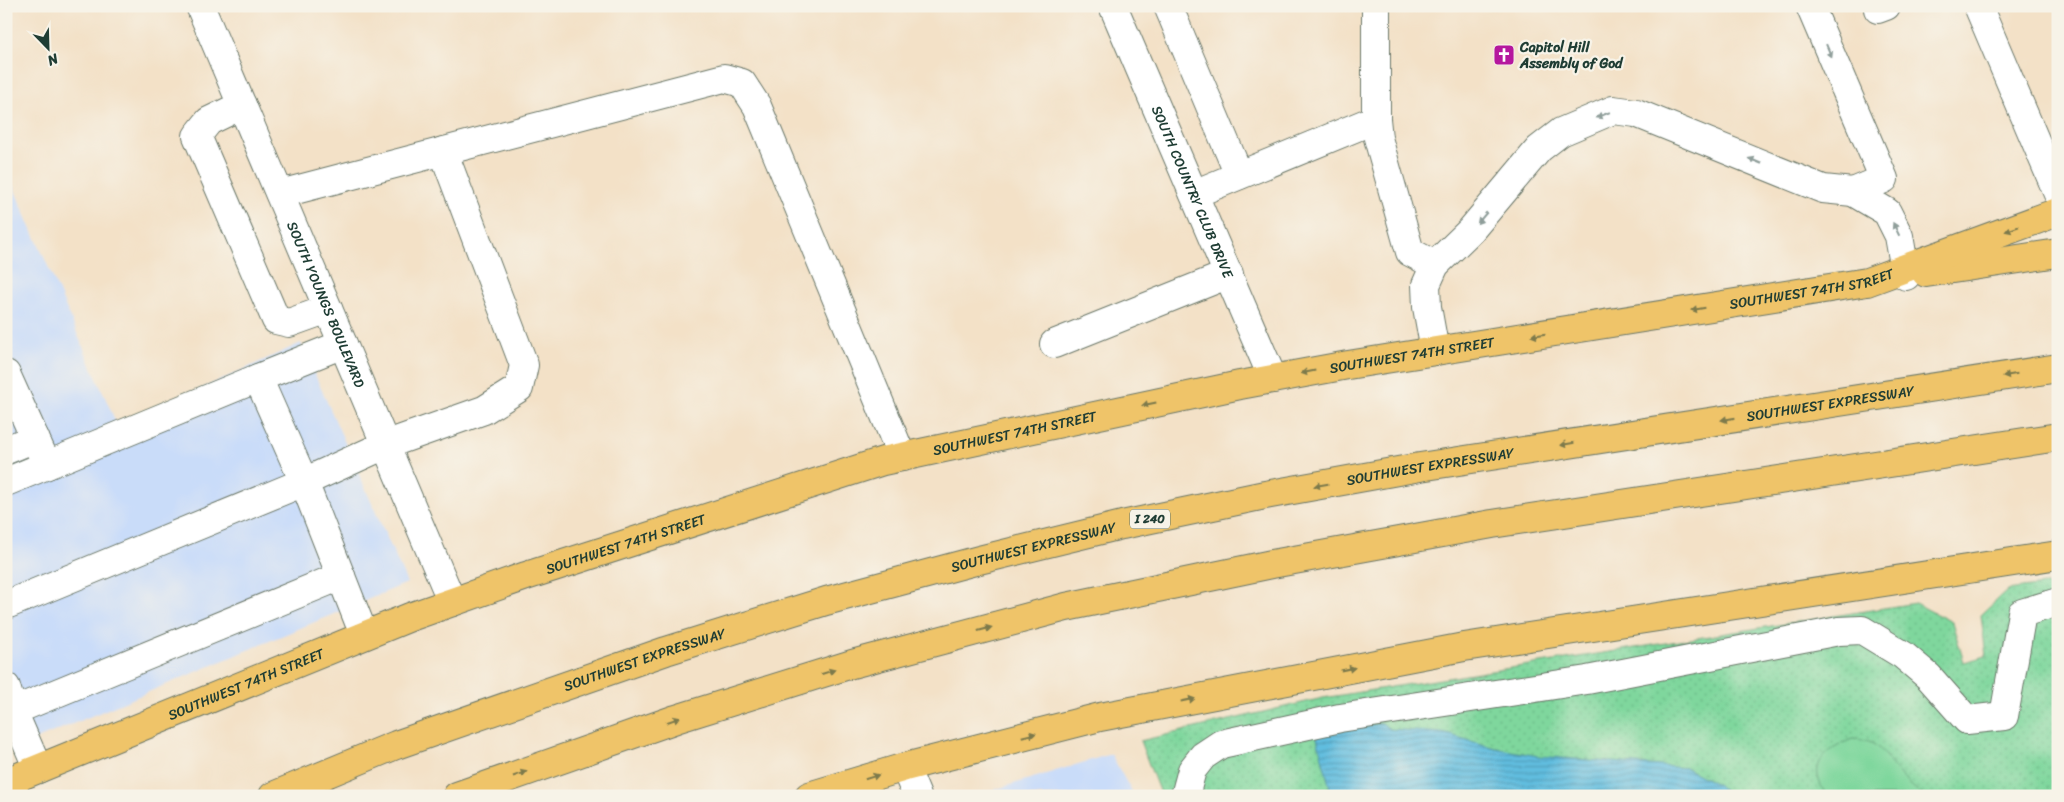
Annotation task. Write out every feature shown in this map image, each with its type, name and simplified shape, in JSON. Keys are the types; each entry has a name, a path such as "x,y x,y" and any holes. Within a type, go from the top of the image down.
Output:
{"main road":[{"name":"SOUTHWEST 74TH STREET","path":"6,782 364,635 452,602 884,461 1273,378 1867,282 1906,272 2058,212"},
{"path":"1906,272 2058,253"},
{"name":"SOUTHWEST EXPRESSWAY","path":"273,796 396,745 666,651 826,601 979,560 1112,528 1265,495 1420,467 2058,368"},
{"path":"457,796 676,719 852,664 1066,607 1272,564 1482,526 2058,438"},
{"path":"809,796 905,767 1100,717 1464,646 2058,555"}],"street":[{"name":"SOUTH YOUNGS BOULEVARD","path":"200,6 452,602"},
{"name":"SOUTH COUNTRY CLUB DRIVE","path":"1113,6 1273,378"},
{"path":"1168,6 1239,175"},
{"path":"1376,6 1376,119 1378,138 1410,252 1434,265"},
{"path":"1810,6 1884,179 1853,192"},
{"path":"1978,6 2058,194"},
{"path":"280,194 724,78 742,83 757,106 902,457"},
{"path":"242,105 209,121 197,136 276,320 289,323 328,308"},
{"path":"1435,351 1427,307 1426,285 1434,265 1471,230 1539,149 1562,132 1613,110 1636,113 1823,188 1853,192 1887,212 1899,236 1906,272"},
{"path":"1194,194 1376,119"},
{"path":"6,605 304,482 385,445 484,410 518,388 524,365 443,151"},
{"path":"1054,344 1229,274"},
{"path":"6,482 343,344"},
{"path":"6,374 48,465"},
{"path":"258,378 304,482 364,635"},
{"path":"6,450 35,438"},
{"path":"38,769 8,704 341,576"},
{"path":"1185,796 1192,770 1203,756 1221,744 1340,718 1587,680 1839,631 1862,630 1903,656 1929,677 1967,720 2004,716 2022,613 2058,602"},
{"path":"905,767 917,796"}],"shaded area":[{"path":"6,170 118,427 301,343 407,583 6,752"},
{"path":"1111,754 1134,796 974,796"}],"green space":[{"path":"2058,583 2058,796 1161,796 1140,741 1323,698 1915,603 1952,622 1964,662 1986,656 1981,615 2008,590"},
{"path":"1852,739 1869,742 1879,749 1903,778 1923,796 1827,796 1818,776 1818,768 1821,761 1833,749"}],"water":[{"path":"1382,723 1389,729 1443,733 1495,748 1538,756 1686,768 1717,784 1730,796 1332,796 1316,734"}],"place":[{"name":"Capitol Hill Assembly of God","path":"1504,55"}]}
